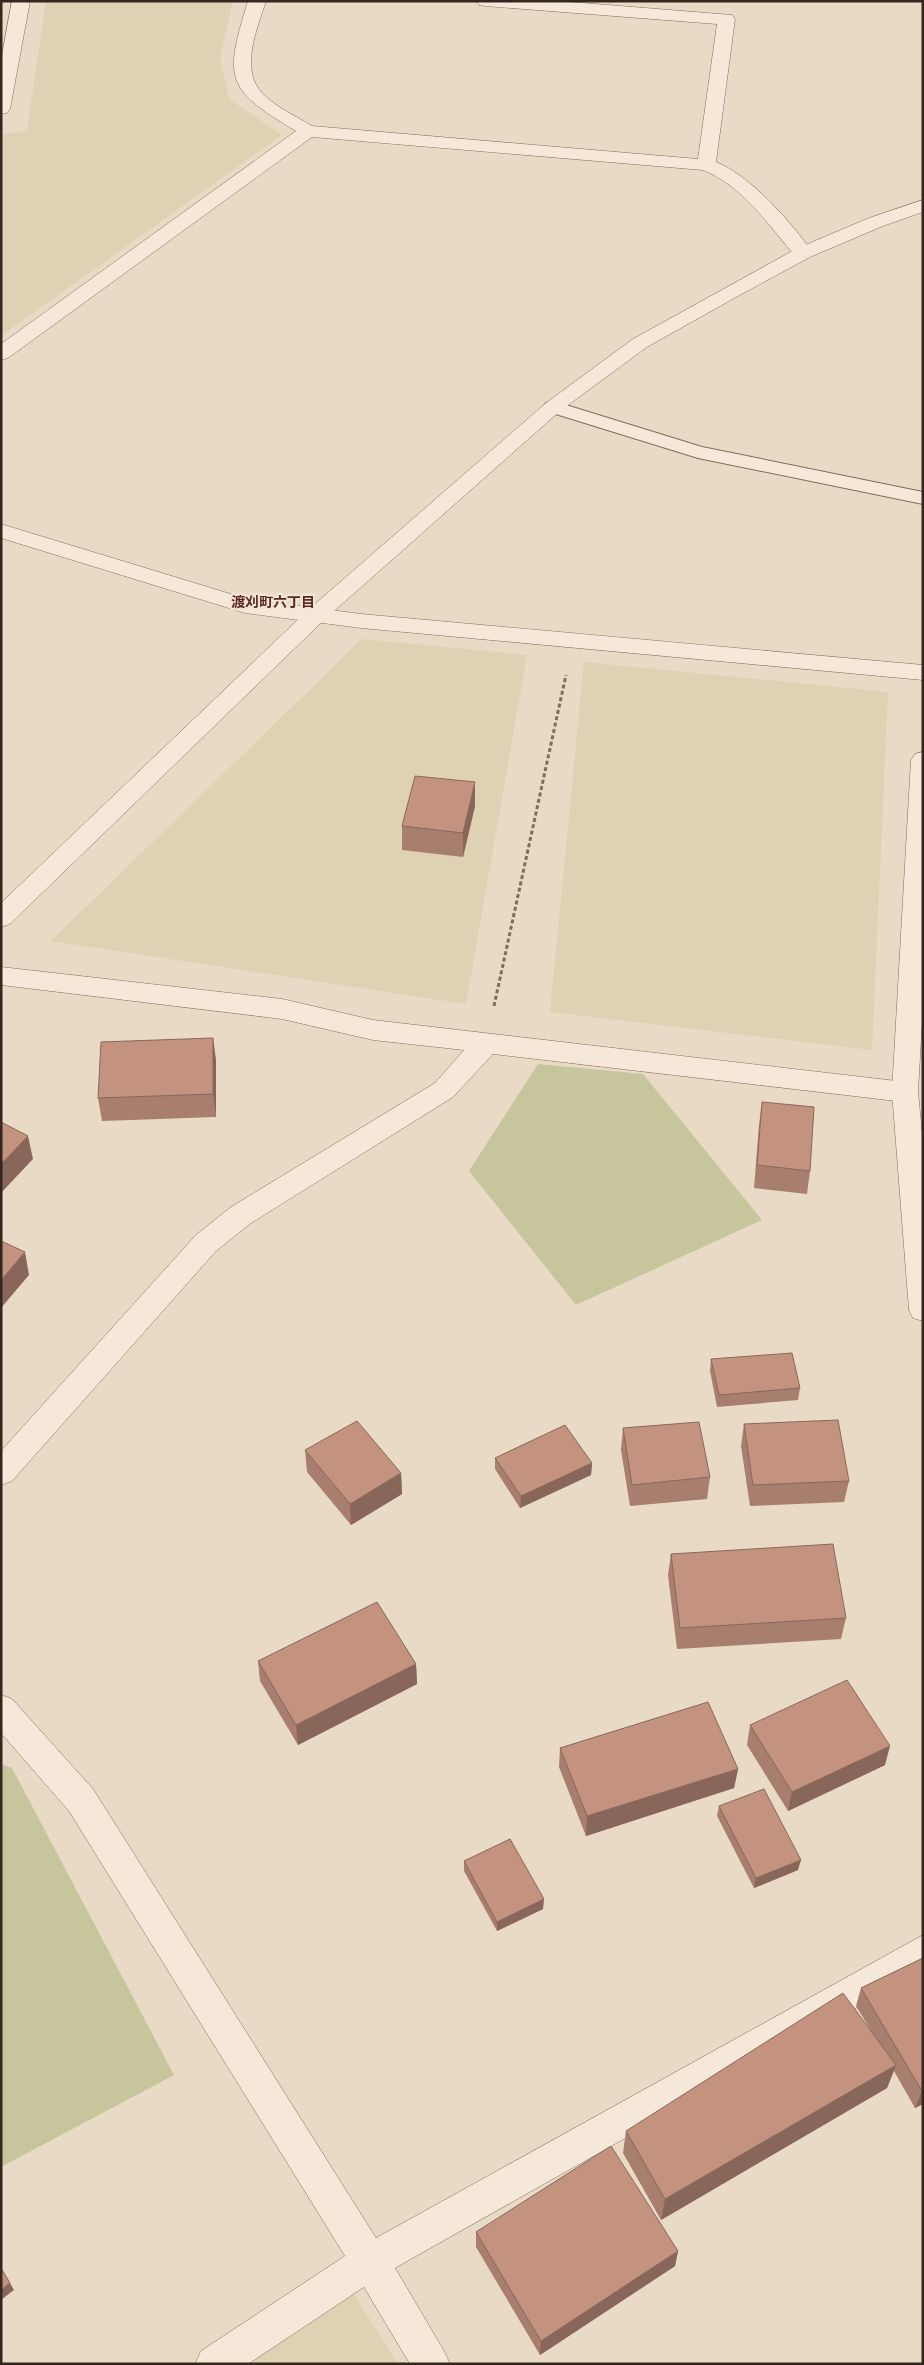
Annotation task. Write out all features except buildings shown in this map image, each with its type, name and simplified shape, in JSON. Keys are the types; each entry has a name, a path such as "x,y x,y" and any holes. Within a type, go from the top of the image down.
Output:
{"street":[{"path":"1,109 21,1"},
{"path":"257,1 242,54 244,77 255,97 308,131 706,165 720,168 744,188 803,253"},
{"path":"485,1 726,20 706,165"},
{"path":"1,354 308,131"},
{"path":"1,918 316,615 553,407 640,343 803,253 876,222 923,206"},
{"path":"1,531 244,606 573,641 923,673"},
{"path":"922,1303 905,1092 923,760"},
{"path":"1,976 282,1008 373,1030 905,1092"},
{"path":"1,1472 206,1243 241,1215 444,1090 486,1044"},
{"path":"1,1709 81,1800 370,2262 431,2364"},
{"path":"214,2364 370,2262 923,1951"}],"lane":[{"path":"553,407 698,452 923,498"}],"path":[{"path":"486,1044 573,641"}],"shaded area":[{"path":"46,1 233,1 220,58 229,99 282,135 1,336 1,135 27,130"},
{"path":"362,639 527,655 466,1004 51,941"},
{"path":"584,662 888,692 872,1050 550,1012"},
{"path":"348,2285 398,2364 231,2364"}],"green space":[{"path":"538,1064 643,1074 762,1220 576,1305 469,1171"},
{"path":"1,1764 12,1768 174,2075 1,2167"}],"district":[{"name":"渡刈町六丁目","path":"273,602"}]}
